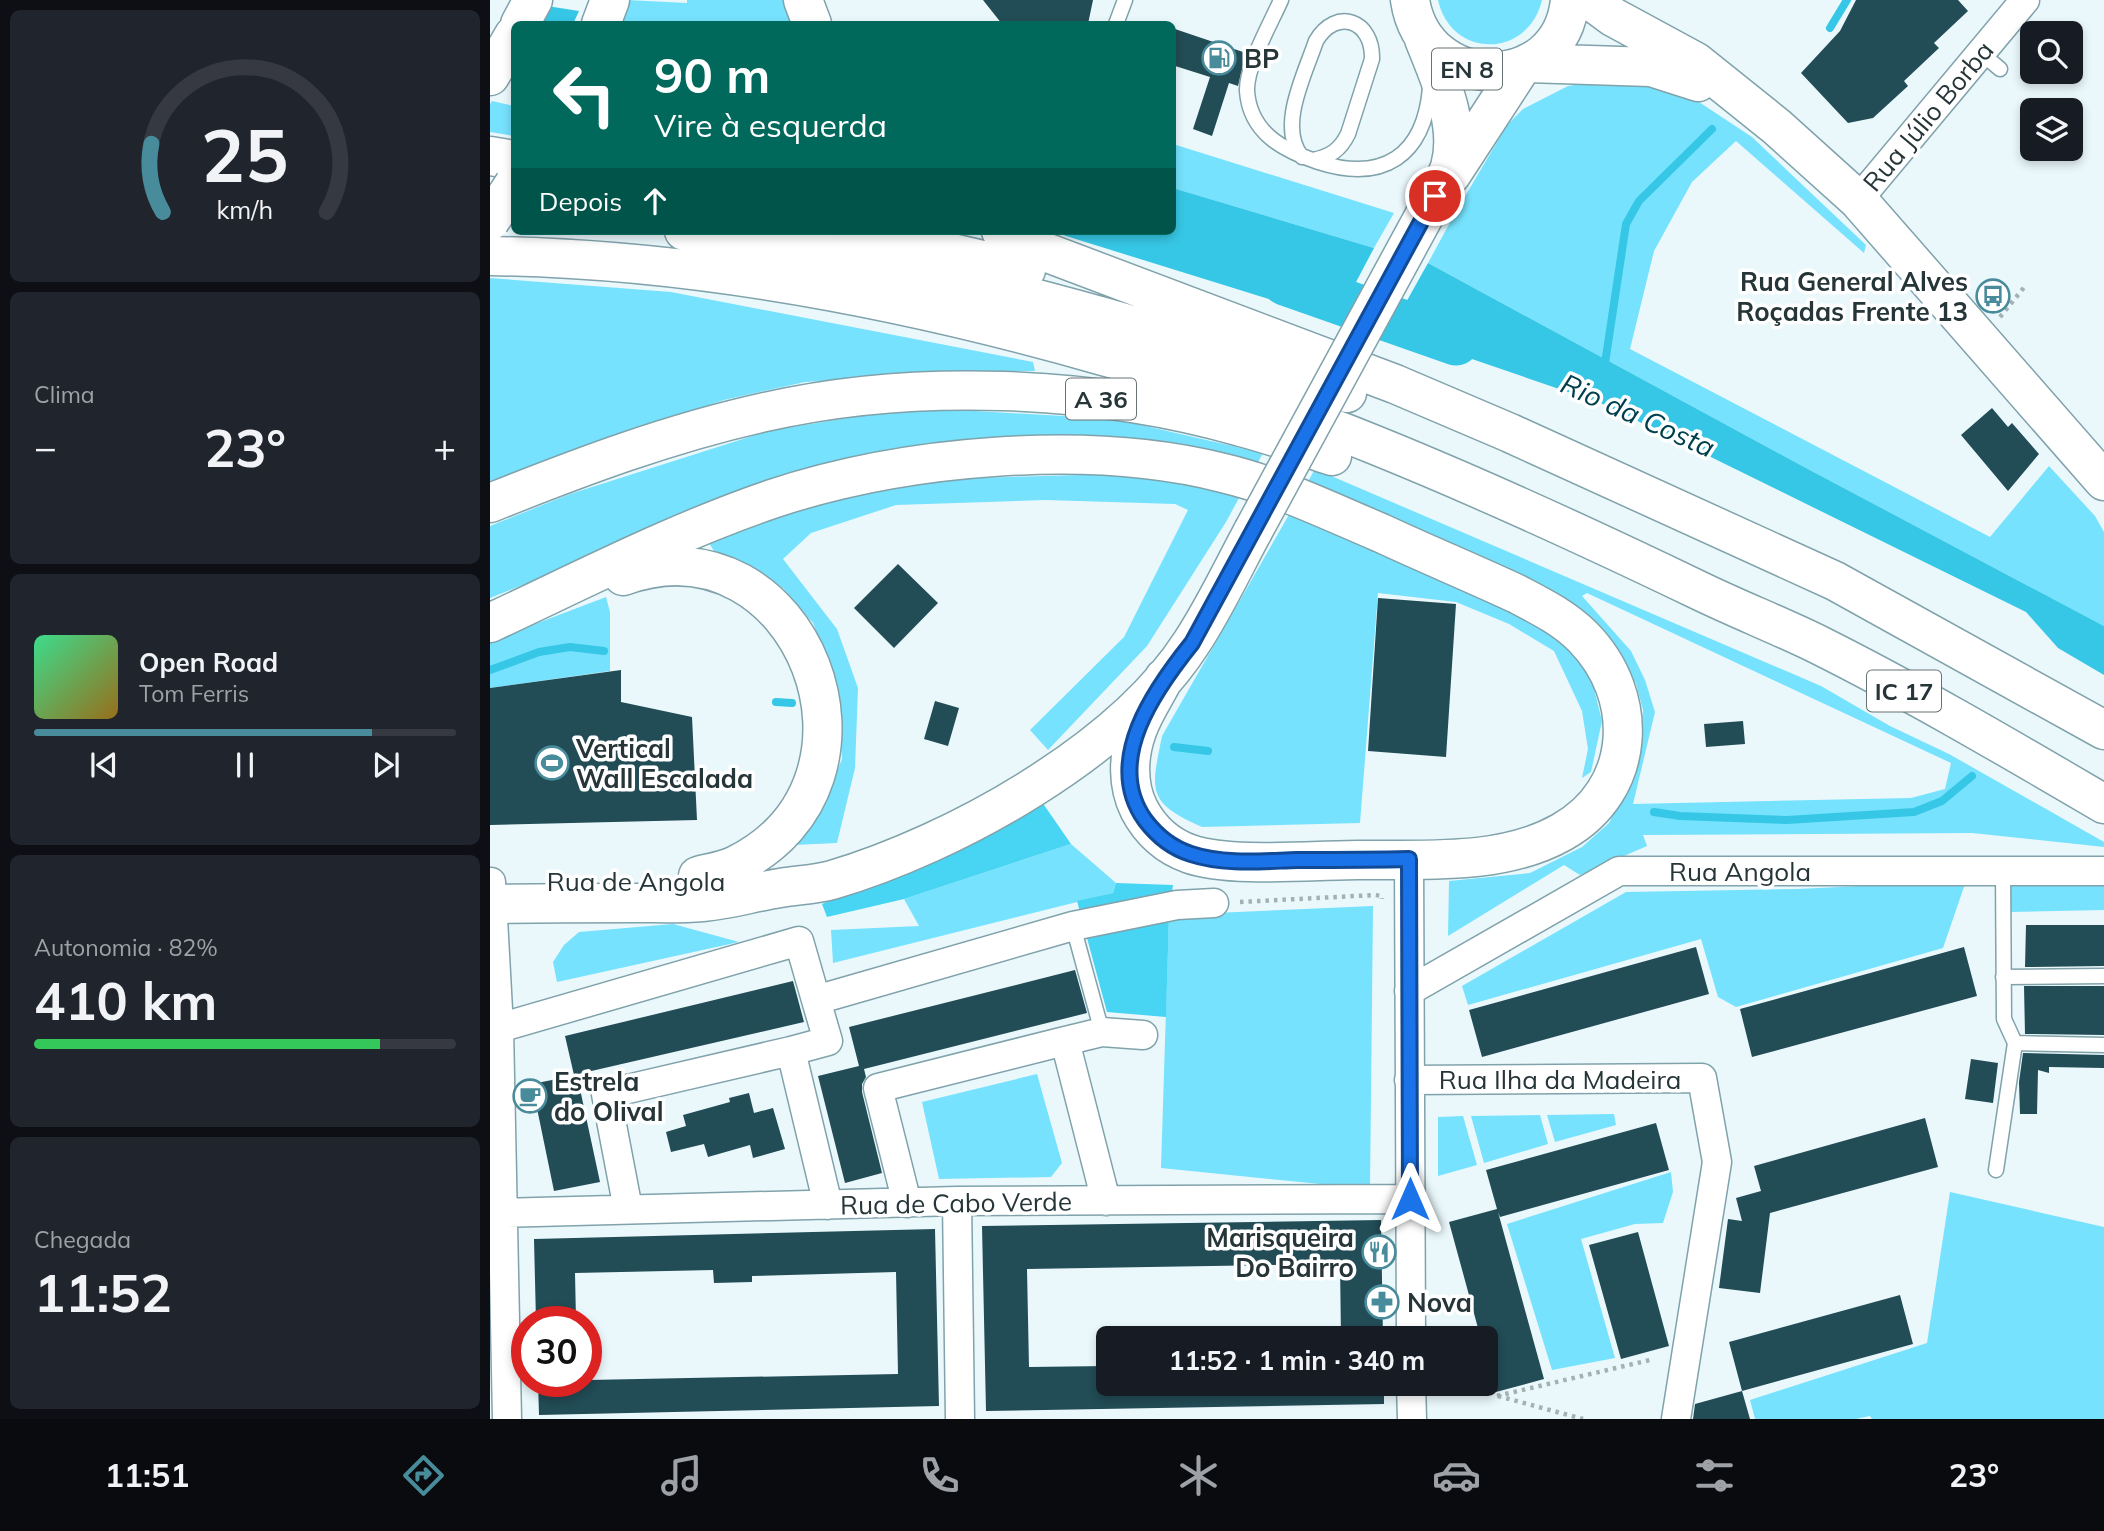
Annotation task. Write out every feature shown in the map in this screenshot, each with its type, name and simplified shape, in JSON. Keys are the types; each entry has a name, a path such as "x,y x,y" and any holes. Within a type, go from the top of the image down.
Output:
{"main road":[{"path":"522,21 533,0"},
{"path":"602,21 610,0"},
{"path":"803,0 811,21"},
{"path":"1435,196 1525,64 1542,54 1558,34 1566,18 1570,0"},
{"path":"1590,0 1613,17 1638,22 1696,62 1736,92 1858,200 2104,481"},
{"path":"782,887 807,886 876,865 960,828 1014,800 1106,735 1164,678 1192,643 1450,168 1453,149 1447,102 1420,29"},
{"name":"EN 8","path":"1420,29 1445,59 1471,70 1495,72 1525,64"},
{"path":"490,76 511,40"},
{"path":"1525,64 1651,67 1739,97"},
{"path":"490,156 511,160"},
{"path":"490,219 511,188"},
{"path":"490,219 511,218"},
{"path":"714,235 871,261 1096,316 1301,377 1678,511"},
{"path":"876,235 944,249 1128,296 1294,346"},
{"path":"1016,239 1408,389 1678,511"},
{"path":"490,256 589,260 673,267 742,277 892,303 1051,341 1187,380 1373,444 1546,519 1699,590"},
{"name":"A 36","path":"490,503 660,440 768,411 817,402 926,393 1037,393 1082,396 1241,427 1410,482 1699,590"},
{"path":"490,624 636,555 772,499 887,470 943,462 1056,456 1111,457 1191,465 1291,495 1340,515 1538,605 1564,621 1585,640 1602,661 1613,684 1622,711 1621,758 1608,790 1591,810 1559,834 1515,850 1461,857 1409,859 1215,859 1191,854 1156,834 1134,797 1130,776 1131,753 1137,729 1164,678"},
{"name":"IC 17","path":"1678,511 1835,581 2104,730"},
{"path":"490,624 629,574 689,567 716,573 745,584 785,621 800,642 813,668 820,694 823,725 820,755 813,783 802,806 785,830 731,867 698,876"},
{"name":"IC 17","path":"1699,590 1814,643 1993,739 2104,804"},
{"name":"Rua de Angola","path":"491,893 698,876 782,887"},
{"name":"Rua de Angola","path":"491,893 702,902 782,887"}],"street":[{"name":"Rua Júlio Borba","path":"1858,200 1991,61 2025,0"},
{"path":"1409,859 1411,1326"},
{"name":"Rua Angola","path":"1409,991 1619,871 2104,871"},
{"path":"491,893 499,1028 507,1419"},
{"path":"817,1000 1073,926 1177,905 1214,903"},
{"path":"499,1028 799,941 828,1041 606,1094 628,1209"},
{"path":"907,1203 878,1088 1102,1032 1143,1035"},
{"path":"1065,1041 1106,1201"},
{"path":"791,1051 828,1205"},
{"name":"Rua Ilha da Madeira","path":"1409,1080 1702,1078 1717,1162 1676,1419"},
{"name":"Rua de Cabo Verde","path":"502,1213 957,1201 1410,1199"},
{"path":"957,1201 960,1419"},
{"path":"1411,1396 1412,1419"}],"lane":[{"path":"1117,21 1125,0"},
{"path":"1281,0 1253,65 1247,89 1251,110 1261,129 1293,154 1348,170 1374,168 1398,157 1410,145 1424,122 1420,29"},
{"path":"1347,21 1360,26 1368,36 1372,59 1349,134 1343,144 1326,157 1308,158 1293,139 1290,129 1292,116 1315,41 1322,30 1335,23 1347,21"},
{"path":"1996,1170 2015,1043 2004,1019 2003,871"},
{"path":"1073,926 1102,1032"},
{"path":"2003,976 2104,976"},
{"path":"2015,1043 2104,1045"}],"path":[{"path":"1982,341 2026,285"},
{"path":"1214,903 1375,895"},
{"path":"1583,1419 1497,1396 1650,1360"}],"shaded area":[{"path":"627,0 687,3 687,0 790,0 798,21 617,21"},
{"path":"1438,0 1542,0 1534,19 1522,33 1506,41 1490,44 1473,41 1458,33 1446,19"},
{"path":"1599,81 1638,84 1696,100 1752,137 1866,245 1864,253 1736,141 1692,182 1654,251 1630,349 1990,537 2049,466 2095,516 2104,532 2104,626 1428,263 1507,125 1523,109 1568,86"},
{"path":"492,101 511,105 511,136 490,132"},
{"path":"1176,145 1394,213 1374,248 1176,189"},
{"path":"490,278 671,292 1033,362 1035,371 970,371 805,382 724,400 490,481"},
{"path":"958,410 1115,419 1263,453 1255,468 981,445 639,539 490,598 490,526 570,494 768,431 884,412"},
{"path":"1315,469 1821,686 1890,726 1949,754 2104,842 2104,847 1972,833 1643,835 1647,846 1580,875 1564,865 1448,936 1449,881 1530,873 1582,847 1609,823 1631,781 1639,755 1643,710 1636,684 1616,647 1574,607 1306,485","holes":["1587,593 1951,763 1945,789 1911,798 1633,804 1655,712 1645,680 1631,651 1582,596"]},
{"path":"1116,474 1188,484 1239,498 1147,646 1048,750 1030,730 1124,637 1188,510 1175,504 1045,500 896,505 811,533 783,559 837,629 858,688 855,768 837,843 793,845 824,802 842,759 833,672 813,623 783,588 714,551 709,543 734,530 848,493 968,478"},
{"path":"1291,511 1518,610 1566,648 1590,672 1602,721 1591,772 1582,778 1588,749 1582,711 1554,651 1509,624 1456,602 1378,593 1360,823 1202,827 1171,810 1162,802 1155,782 1162,736"},
{"path":"606,597 610,612 610,671 490,688 490,641"},
{"path":"1042,802 1071,844 904,899 827,917 822,904"},
{"path":"1071,844 1116,883 1113,893 833,963 831,930 919,926 904,899"},
{"path":"2104,880 2104,910 2010,912 2011,883"},
{"path":"1966,881 1943,948 1736,1007 1718,997 1701,939 1468,1005 1462,986 1626,892 1797,889"},
{"path":"1116,883 1173,885 1169,915 1166,1017 1107,1012 1077,901 1113,893"},
{"path":"1373,906 1370,1189 1161,1168 1169,915"},
{"path":"673,924 739,942 557,982 553,962 564,945 579,932"},
{"path":"1037,1074 1062,1163 1051,1177 939,1179 922,1102"},
{"path":"1614,1114 1616,1125 1555,1142 1547,1115"},
{"path":"1540,1115 1548,1144 1484,1163 1471,1116"},
{"path":"1463,1116 1477,1165 1438,1176 1438,1117"},
{"path":"1671,1172 1673,1192 1663,1223 1635,1224 1581,1239 1615,1358 1552,1370 1507,1224"},
{"path":"1950,1192 2104,1227 2104,1419 1872,1419 1870,1416 1856,1419 1755,1419 1750,1400 1927,1343"}],"water":[{"path":"547,6 579,11 574,21 540,21"},
{"path":"1176,189 1374,248 1336,320 1063,235 1176,235"},
{"path":"1428,263 2104,626 2104,675 2058,648 2026,612 1603,404 1390,331"}],"building":[{"path":"983,0 1093,0 1089,21 1000,21"},
{"path":"1856,0 1958,0 1968,11 1934,43 1939,48 1904,81 1908,86 1873,118 1848,123 1801,73 1840,31"},
{"path":"1176,29 1246,53 1238,86 1229,83 1212,136 1193,129 1210,77 1176,66"},
{"path":"1992,408 2008,427 2012,423 2039,454 2008,491 1961,435"},
{"path":"898,564 938,603 894,648 854,608"},
{"path":"1378,598 1456,604 1446,757 1368,751"},
{"path":"621,670 621,702 692,717 697,820 490,825 490,688"},
{"path":"935,701 959,708 948,746 924,739"},
{"path":"1743,721 1745,744 1706,747 1704,724"},
{"path":"2026,925 2104,925 2104,966 2025,967"},
{"path":"1696,947 1709,994 1482,1057 1469,1010"},
{"path":"1964,947 1977,996 1752,1057 1740,1009"},
{"path":"1075,970 1087,1013 864,1069 866,1077 862,1092 882,1173 845,1183 818,1076 859,1066 849,1027"},
{"path":"793,981 804,1022 574,1075 565,1036"},
{"path":"2024,986 2104,986 2104,1035 2025,1034"},
{"path":"2023,1053 2104,1055 2104,1068 2049,1067 2049,1073 2038,1070 2037,1114 2020,1114 2019,1082"},
{"path":"1971,1059 1998,1063 1993,1103 1965,1099"},
{"path":"577,1075 600,1182 554,1191 532,1084"},
{"path":"749,1093 754,1113 773,1108 785,1149 753,1158 750,1145 708,1157 704,1144 671,1152 666,1132 686,1126 683,1115 730,1102 729,1098"},
{"path":"1925,1118 1938,1167 1770,1213 1760,1293 1719,1288 1728,1219 1742,1221 1736,1198 1761,1191 1754,1166"},
{"path":"1656,1123 1669,1170 1500,1217 1498,1212 1544,1379 1498,1391 1498,1326 1477,1326 1449,1222 1497,1209 1486,1170"},
{"path":"1381,1220 1383,1326 1341,1326 1340,1264 1027,1269 1029,1367 1096,1366 1096,1396 1384,1396 1384,1404 986,1411 982,1226"},
{"path":"935,1229 939,1406 539,1415 538,1397 602,1397 602,1380 898,1374 896,1272 752,1276 752,1282 714,1283 713,1270 575,1273 576,1306 536,1306 534,1239"},
{"path":"1638,1232 1669,1346 1621,1359 1589,1245"},
{"path":"1900,1295 1913,1344 1742,1391 1729,1342"},
{"path":"1742,1391 1750,1419 1693,1419 1695,1404"}],"waterway":[{"path":"1830,28 1847,0"},
{"path":"1604,370 1626,224 1639,201 1712,129"},
{"name":"Rio da Costa","path":"1285,282 1456,342"},
{"path":"490,670 539,652 570,647 604,651"},
{"path":"776,702 792,703"},
{"path":"1174,747 1208,751"},
{"path":"1654,812 1680,816 1787,820 1914,812 1942,801 1972,776"}],"place":[{"name":"BP","path":"1219,58"},
{"name":"Rua General Alves Roçadas Frente 13","path":"1993,296"},
{"name":"Vertical Wall Escalada","path":"552,763"},
{"name":"Estrela do Olival","path":"530,1096"},
{"name":"Marisqueira Do Bairro","path":"1379,1252"},
{"name":"Nova","path":"1382,1302"}],"route":[{"path":"1410,1199 1409,859 1259,861 1215,859 1191,854 1156,834 1134,797 1130,776 1131,753 1137,729 1164,678 1192,643 1435,196"}]}
